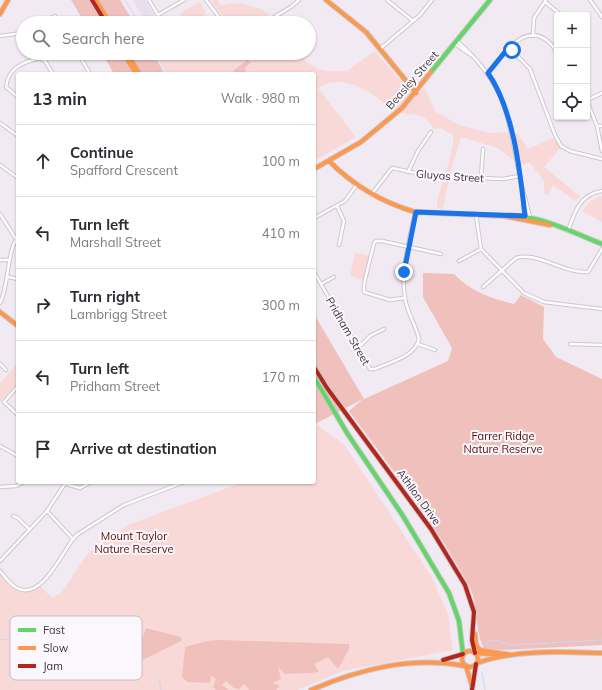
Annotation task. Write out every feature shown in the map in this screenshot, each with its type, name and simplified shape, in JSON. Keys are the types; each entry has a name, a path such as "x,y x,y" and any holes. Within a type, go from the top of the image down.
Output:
{"main road":[{"path":"0,14 1,9 8,0"},
{"path":"92,0 102,16"},
{"path":"96,0 106,16"},
{"path":"326,0 357,24 416,92"},
{"name":"Beasley Street","path":"316,168 330,161 376,130 402,108 490,0"},
{"path":"127,60 135,72"},
{"path":"131,60 139,72"},
{"path":"330,161 356,186 370,195 393,206 416,212 476,214 528,218 602,244"},
{"path":"0,312 16,324"},
{"name":"Athllon Drive","path":"316,370 327,388 436,535 468,592 474,612 474,630 472,640 475,653"},
{"name":"Athllon Drive","path":"316,380 347,433 403,516 449,593 459,621 463,654"},
{"path":"474,630 476,645 480,650 513,656"},
{"path":"311,690 342,678 374,669 438,661 469,651 475,653 513,656"},
{"path":"472,689 478,657 475,653"},
{"path":"438,661 472,667 486,659 513,656 602,653"},
{"path":"463,654 462,661 470,675 472,689"}],"street":[{"path":"149,0 158,15 184,0"},
{"path":"206,0 218,16"},
{"path":"276,16 291,7 299,0"},
{"path":"387,0 413,21"},
{"path":"380,49 413,21 432,0"},
{"path":"590,0 602,17"},
{"path":"533,36 534,18 546,1 558,12"},
{"path":"0,36 16,34"},
{"path":"488,73 509,47 520,38 533,36 542,38 554,47"},
{"path":"456,42 488,73 504,103 528,218"},
{"path":"509,47 530,69 561,146 570,151 602,159"},
{"path":"16,95 6,87 12,73 18,65 34,60"},
{"path":"42,60 51,72"},
{"path":"82,60 89,72"},
{"path":"590,99 602,93"},
{"path":"590,108 597,126 602,151"},
{"path":"0,123 16,135"},
{"path":"597,126 602,126"},
{"path":"408,172 418,150 431,132"},
{"path":"481,178 483,150"},
{"path":"0,165 16,177"},
{"name":"Gluyas Street","path":"370,195 392,168 430,176 503,179 520,176"},
{"path":"316,217 337,206 348,198 356,186"},
{"path":"568,232 574,212 582,201 590,195 602,191"},
{"path":"337,206 344,221 339,245"},
{"path":"416,212 404,279 404,298 418,335 418,344 435,350"},
{"path":"0,214 16,237"},
{"path":"476,214 481,249 524,293 539,301 556,305 602,309"},
{"path":"0,303 8,277 12,246 16,240"},
{"path":"404,298 390,300 366,294 363,289 373,246 376,241 409,246 441,254"},
{"path":"459,261 481,249"},
{"path":"482,287 516,258 524,256 562,269 588,272 602,249"},
{"path":"0,260 10,260"},
{"name":"Pridham Street","path":"316,275 372,370 410,354 418,344"},
{"path":"8,277 16,279"},
{"path":"321,284 334,277"},
{"path":"358,348 370,336 384,329"},
{"path":"570,344 602,345"},
{"path":"0,364 6,370"},
{"path":"16,388 4,402 16,413"},
{"path":"0,446 16,455"},
{"path":"0,487 16,486 20,484"},
{"path":"0,561 47,511 65,484"},
{"path":"68,484 76,487 83,487 88,484"},
{"path":"0,571 15,587 20,590 34,590 45,580 73,539 111,512 124,505 179,484"},
{"path":"47,511 73,539"},
{"path":"12,516 30,530"}],"shaded area":[{"path":"133,0 145,0 154,16 142,16"}],"green space":[{"path":"71,0 90,0 92,4 99,0 120,0 130,16 81,16"},
{"path":"211,0 218,0 221,5 234,3 246,4 270,13 268,16 223,16"},
{"path":"200,2 206,14 203,16 182,16 180,13"},
{"path":"374,51 415,96 424,88 436,112 459,125 490,133 508,132 513,135 518,134 528,149 553,138 561,147 544,167 581,197 574,200 553,185 548,195 544,193 544,181 530,163 520,165 498,148 461,137 450,173 443,209 437,208 437,202 452,150 453,135 440,128 434,129 426,119 417,115 400,113 393,110 362,88 335,82 326,84 318,88 356,137 316,160 316,72 166,72 158,60 295,60 299,64 296,60 305,60 318,69 329,71 347,71"},
{"path":"106,60 157,60 164,72 113,72"},
{"path":"247,60 251,62 245,68 246,72 233,71"},
{"path":"602,196 602,222 582,211 590,201"},
{"path":"355,252 369,256 363,280 350,276"},
{"name":"Farrer Ridge Nature Reserve","path":"423,273 454,274 482,294 514,304 521,295 544,307 543,339 556,357 602,379 602,645 502,650 484,648 479,632 472,592 455,561 396,474 349,411 363,399 316,423 316,317 364,399 448,361 452,348 423,297"},
{"path":"16,364 16,385 0,402 0,384"},
{"name":"Mount Taylor Nature Reserve","path":"319,424 321,428 344,444 431,576 448,614 453,650 343,671 297,690 0,690 0,571 18,587 28,590 40,586 52,598 62,592 88,553 128,525 238,484 316,484 316,426"},
{"path":"146,628 181,637 181,641 142,660 142,638"},
{"path":"219,640 349,644 349,649 338,669 328,657 314,664 319,672 285,674 278,667 281,679 273,683 280,686 276,690 249,690 244,684 239,689 234,688 226,681 222,685 229,690 216,690 213,687 216,679 211,675 210,683 187,682 182,677 185,647 207,641"}],"waterway":[{"path":"125,0 135,16"},
{"path":"157,60 163,72"},
{"path":"0,639 10,640"},
{"path":"485,646 488,641 496,640 511,645 602,640"},
{"path":"482,672 485,690"},
{"path":"159,679 161,690"}],"traffic: fast":[{"path":"431,72 490,0"},
{"path":"505,216 518,216 542,221 567,229 602,244"},
{"path":"316,380 347,433 403,516 449,593 459,621 463,654"}],"traffic: slow":[{"path":"0,14 8,0"},
{"path":"96,0 106,16"},
{"path":"326,0 366,32 416,93"},
{"path":"127,60 135,72"},
{"path":"131,60 139,72"},
{"path":"316,168 361,142 402,108 431,72"},
{"path":"329,161 348,178 379,198 415,212 504,216 550,225"},
{"path":"0,312 16,324"},
{"path":"475,634 476,645 480,650 511,655"},
{"path":"467,651 473,651 478,656 478,659 476,665 473,667 467,667 462,662 462,656 467,651"},
{"path":"475,653 504,655"},
{"path":"477,663 507,655 523,653 602,653"},
{"path":"311,690 348,676 386,666 425,663 445,663 465,666"},
{"path":"466,666 472,686"}],"traffic: jam":[{"path":"92,0 102,16"},
{"path":"316,370 327,388 431,529 465,585 474,612 472,640 475,653"},
{"path":"443,660 463,654"},
{"path":"472,690 476,664"}],"route":[{"path":"404,272 416,212 504,216 510,214 525,216 524,197 507,112 499,92 488,73 509,47 512,50"}]}
